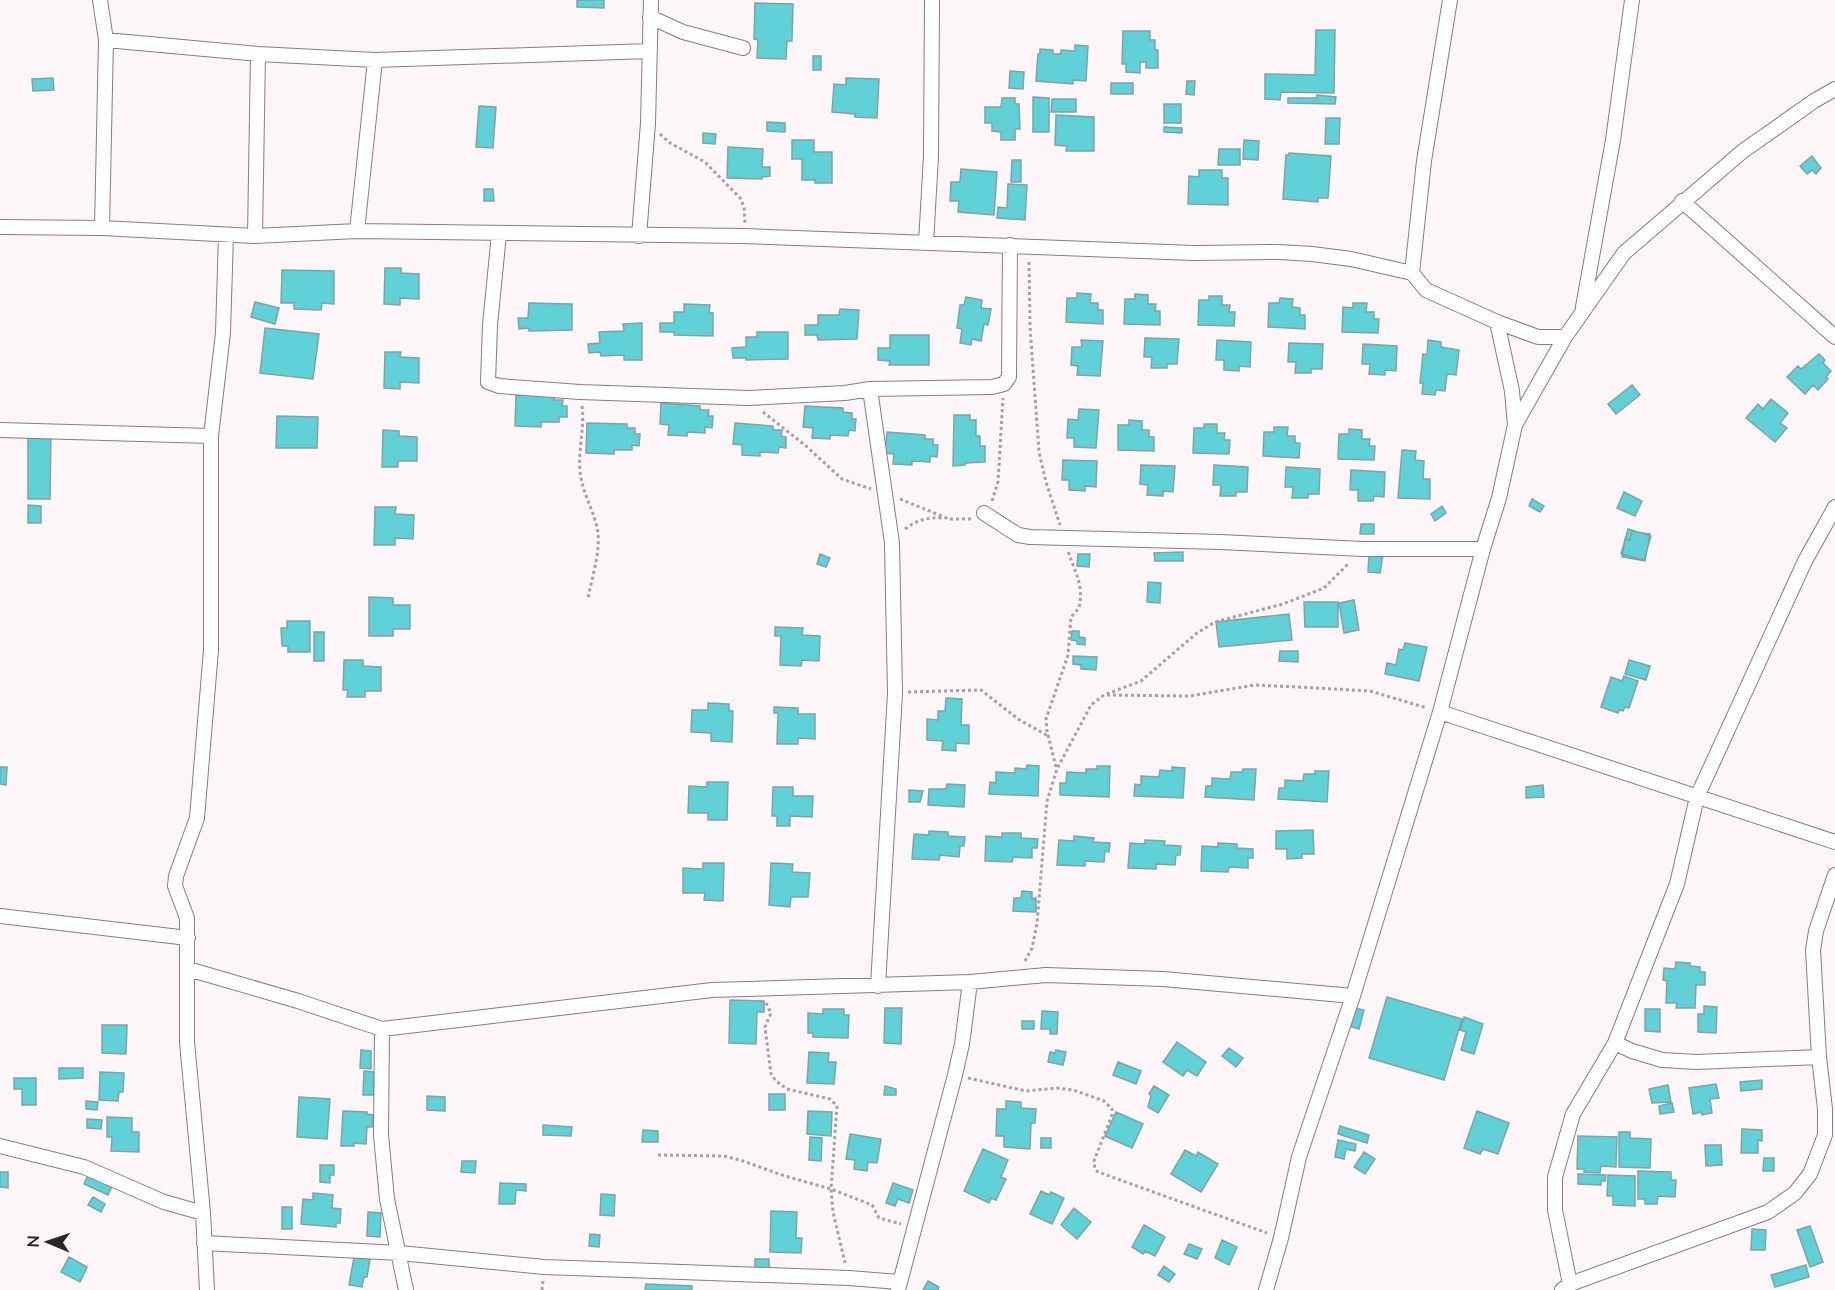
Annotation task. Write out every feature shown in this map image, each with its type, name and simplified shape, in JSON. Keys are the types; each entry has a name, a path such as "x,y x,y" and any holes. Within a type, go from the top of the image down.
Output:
{"street":[{"path":"100,0 106,40 102,228"},
{"path":"639,236 648,123 651,0"},
{"path":"926,243 931,156 932,0"},
{"path":"1412,273 1424,160 1449,0"},
{"path":"1582,312 1612,140 1632,0"},
{"path":"650,17 683,32 743,48"},
{"path":"106,40 258,54 375,60 650,51"},
{"path":"255,236 258,54"},
{"path":"357,231 375,60"},
{"path":"1515,424 1564,338 1624,253 1743,151 1835,89"},
{"path":"1682,201 1835,338"},
{"path":"0,227 102,228 226,236 357,231 744,236 1010,244 1194,253 1312,254 1351,259 1412,273 1426,290 1497,322 1538,336 1564,338"},
{"path":"499,234 490,325 488,382 499,386 580,392 749,398 845,393 870,389 992,387 1004,384 1009,376 1010,244"},
{"path":"207,1290 203,1213 188,1042 187,918 176,886 176,876 197,818 211,650 211,436 223,333 226,236"},
{"path":"1266,1290 1281,1238 1299,1157 1353,996 1440,712 1483,549 1499,498 1515,424 1512,391 1497,322"},
{"path":"870,389 892,543 895,693 878,986"},
{"path":"0,430 211,436"},
{"path":"1835,507 1805,561 1697,797 1677,884 1615,1043 1573,1114 1555,1177 1555,1210 1566,1287 1768,1212 1794,1193 1810,1174 1825,1135 1814,950 1816,931 1835,875"},
{"path":"984,513 1018,535 1030,537 1220,542 1363,549 1483,549"},
{"path":"1440,712 1835,842"},
{"path":"0,916 188,938"},
{"path":"188,969 298,1001 382,1029 712,990 970,982 1046,975 1163,979 1353,996"},
{"path":"204,1243 400,1253 544,1268 849,1278 898,1286 955,1075 962,1044 970,982"},
{"path":"382,1029 381,1135 387,1199 406,1290"},
{"path":"1615,1043 1662,1060 1696,1062 1819,1057"},
{"path":"0,1146 84,1167 164,1202 203,1213"}],"path":[{"path":"648,123 670,143 705,162 741,199 745,218 744,236"},
{"path":"1029,245 1030,326 1039,452 1068,553 1080,581 1080,605 1071,617 1068,655 1046,719 1057,769"},
{"path":"892,543 902,531 915,522 931,517 968,521 980,517 991,504 998,482 1004,384"},
{"path":"580,392 583,417 579,457 580,474 598,541 588,598"},
{"path":"749,398 842,479 950,519"},
{"path":"1008,978 1026,960 1032,948 1037,924 1045,809 1057,769 1087,711 1104,695 1141,681 1197,633 1215,622 1283,604 1324,588 1363,549"},
{"path":"1104,695 1190,696 1254,685 1314,687 1370,691 1440,712"},
{"path":"895,693 981,690 1018,719 1048,736"},
{"path":"756,989 771,1013 765,1028 771,1074 787,1089 830,1099 837,1106 831,1189 835,1220 849,1278"},
{"path":"955,1075 1026,1091 1057,1088 1073,1090 1104,1101 1112,1109 1112,1115 1094,1161 1098,1172 1281,1238"},
{"path":"658,1155 724,1156 743,1161 784,1176 831,1189 872,1205 879,1218 915,1228"}],"building":[{"path":"577,0 604,0 604,8 577,7"},
{"path":"755,3 793,4 792,41 787,41 786,59 757,58 758,40 754,39"},
{"path":"1316,30 1335,30 1334,93 1281,92 1280,100 1265,99 1265,74 1315,75"},
{"path":"1123,31 1150,31 1150,40 1155,40 1155,50 1158,50 1158,68 1146,68 1146,62 1140,62 1140,73 1126,72 1126,64 1122,64"},
{"path":"1075,45 1088,46 1086,81 1073,80 1073,84 1036,81 1040,49 1053,50 1053,54 1061,54 1061,50 1075,51"},
{"path":"813,56 821,56 821,70 813,70"},
{"path":"1010,71 1024,72 1023,89 1009,88"},
{"path":"53,78 54,90 33,91 32,79"},
{"path":"846,78 879,79 877,118 855,117 855,114 832,112 834,84 846,85"},
{"path":"1187,81 1195,81 1194,95 1186,94"},
{"path":"1111,83 1133,83 1133,94 1111,94"},
{"path":"1317,95 1336,97 1335,104 1288,103 1288,98 1317,98"},
{"path":"1033,97 1049,98 1049,132 1033,132"},
{"path":"1002,98 1015,98 1015,104 1019,104 1020,129 1015,129 1015,140 1001,140 1001,132 992,131 992,123 985,123 985,107 1001,107"},
{"path":"1052,99 1076,99 1076,112 1051,112"},
{"path":"1164,104 1181,104 1181,123 1164,123"},
{"path":"479,106 496,107 493,148 476,147"},
{"path":"1056,115 1094,117 1094,151 1066,151 1067,146 1055,145"},
{"path":"1326,118 1340,118 1339,144 1325,144"},
{"path":"767,122 785,123 785,132 767,131"},
{"path":"1164,127 1182,128 1182,133 1164,132"},
{"path":"703,133 716,134 715,144 703,143"},
{"path":"792,140 814,140 814,152 832,152 832,183 802,180 802,159 792,159"},
{"path":"1244,140 1259,141 1258,160 1243,159"},
{"path":"728,147 763,149 762,167 770,167 770,176 762,177 762,179 727,178"},
{"path":"1219,149 1240,149 1240,165 1218,165"},
{"path":"1289,153 1331,156 1328,198 1318,198 1318,202 1283,199 1286,155"},
{"path":"1812,156 1821,168 1816,174 1812,170 1807,174 1800,166"},
{"path":"1012,160 1021,160 1021,182 1011,182"},
{"path":"961,169 997,172 994,215 958,212 959,201 950,201 951,182 960,182"},
{"path":"1199,170 1222,170 1222,178 1228,178 1228,205 1188,204 1189,176 1199,177"},
{"path":"1008,184 1027,185 1025,220 997,218 998,207 1007,208"},
{"path":"484,189 493,189 494,201 484,201"},
{"path":"385,268 401,268 401,273 419,274 419,299 400,298 400,305 384,304"},
{"path":"282,270 334,271 334,304 322,303 321,310 294,309 294,303 281,303"},
{"path":"1077,293 1091,294 1090,303 1098,303 1098,310 1103,310 1103,324 1066,322 1067,298 1077,298"},
{"path":"1135,294 1148,295 1148,304 1156,304 1155,311 1160,311 1160,325 1124,324 1125,299 1135,299"},
{"path":"1209,296 1222,296 1222,305 1230,305 1229,312 1235,312 1234,326 1198,325 1199,300 1209,300"},
{"path":"966,297 982,300 981,308 991,309 988,325 984,324 981,341 972,339 971,345 960,343 962,329 957,328 960,305 964,305"},
{"path":"1280,298 1293,299 1292,307 1300,308 1300,315 1305,315 1305,329 1268,327 1269,303 1279,303"},
{"path":"255,302 279,308 275,324 251,317"},
{"path":"529,303 572,304 572,330 529,331 529,328 519,329 518,318 528,318"},
{"path":"1353,303 1367,303 1366,312 1374,312 1374,319 1379,319 1378,333 1342,332 1343,307 1353,308"},
{"path":"684,304 710,305 709,313 713,313 713,336 674,335 674,332 660,332 660,323 674,323 674,312 684,312"},
{"path":"840,309 859,310 857,339 818,340 817,335 805,335 805,325 818,325 818,315 839,315"},
{"path":"642,323 642,360 624,360 624,355 601,356 600,352 589,353 588,344 600,343 599,332 624,331 623,324"},
{"path":"265,328 319,334 313,379 260,373"},
{"path":"757,332 788,332 788,359 733,358 732,348 746,347 746,337 757,337"},
{"path":"890,335 929,335 929,365 889,365 890,361 878,360 878,348 890,348"},
{"path":"1145,338 1179,339 1177,364 1167,364 1167,368 1151,368 1152,357 1144,357"},
{"path":"1081,340 1103,341 1100,376 1077,375 1078,366 1071,365 1072,347 1082,347"},
{"path":"1217,340 1251,342 1250,367 1239,366 1239,371 1224,370 1224,360 1216,360"},
{"path":"1428,340 1441,342 1441,347 1459,350 1456,375 1447,374 1445,391 1436,390 1435,395 1422,394 1423,383 1420,383 1423,354 1427,355"},
{"path":"1289,343 1323,344 1322,369 1311,369 1311,373 1295,373 1296,362 1288,362"},
{"path":"1363,344 1397,346 1396,371 1385,370 1385,375 1369,374 1370,364 1362,364"},
{"path":"385,352 401,352 400,357 419,358 419,383 400,382 400,389 384,388"},
{"path":"1819,354 1825,360 1823,363 1831,371 1826,377 1828,379 1818,390 1813,385 1805,394 1787,377 1798,366 1801,369"},
{"path":"1632,385 1640,395 1616,414 1608,404"},
{"path":"516,395 554,396 554,400 563,400 562,406 567,406 567,417 559,417 559,422 541,422 541,427 515,426"},
{"path":"1771,399 1788,413 1780,423 1787,428 1775,442 1746,418 1758,404 1763,409"},
{"path":"661,403 700,406 700,410 709,410 708,416 713,416 712,428 705,427 705,433 687,432 687,436 668,435 669,425 660,424"},
{"path":"805,406 843,408 843,412 852,413 852,419 856,419 855,431 849,430 848,436 830,435 830,439 812,438 813,428 803,427"},
{"path":"1079,409 1099,410 1096,448 1074,447 1074,438 1067,438 1068,419 1078,420"},
{"path":"954,415 970,415 970,420 976,420 976,436 980,436 980,446 985,446 985,462 953,466"},
{"path":"277,416 318,417 317,448 276,448"},
{"path":"1129,420 1142,421 1142,430 1149,430 1149,437 1154,437 1154,451 1118,450 1118,425 1129,425"},
{"path":"587,423 627,424 627,428 635,428 635,434 640,434 639,446 632,445 632,450 614,450 614,454 586,453"},
{"path":"735,423 773,426 773,430 782,430 781,436 786,437 786,448 779,447 778,453 760,452 760,456 742,455 742,445 733,444"},
{"path":"1204,424 1217,424 1217,433 1225,433 1224,440 1230,440 1229,454 1193,453 1194,428 1204,428"},
{"path":"1274,427 1288,427 1287,436 1295,436 1295,443 1300,443 1299,458 1263,456 1264,432 1274,432"},
{"path":"1349,429 1362,430 1362,439 1370,439 1369,446 1375,446 1374,460 1338,459 1339,434 1349,434"},
{"path":"383,430 399,431 399,436 417,437 417,461 398,461 398,467 382,467"},
{"path":"28,432 51,432 50,499 28,499"},
{"path":"887,432 925,435 925,439 933,439 933,445 938,445 937,457 930,456 930,462 912,461 912,465 893,464 894,454 885,453"},
{"path":"1402,450 1416,451 1415,460 1424,461 1423,479 1430,479 1430,499 1398,498"},
{"path":"1063,460 1097,461 1096,487 1085,486 1085,491 1069,490 1069,480 1062,480"},
{"path":"1141,465 1175,466 1173,492 1163,491 1163,496 1147,495 1148,485 1140,484"},
{"path":"1214,465 1248,467 1247,492 1236,492 1236,496 1220,496 1221,485 1213,485"},
{"path":"1286,467 1320,469 1319,494 1308,494 1308,498 1292,498 1293,487 1285,487"},
{"path":"1351,470 1385,472 1384,497 1374,496 1373,501 1358,501 1358,490 1350,490"},
{"path":"1624,492 1642,501 1635,516 1617,508"},
{"path":"1532,499 1544,506 1540,512 1529,506"},
{"path":"28,505 41,506 41,523 28,523"},
{"path":"1442,506 1446,513 1435,521 1431,514"},
{"path":"375,507 396,507 395,514 414,515 413,539 395,538 395,545 374,545"},
{"path":"1361,524 1374,524 1374,534 1360,534"},
{"path":"1628,529 1651,536 1644,560 1621,554"},
{"path":"1632,531 1650,534 1645,561 1622,557 1625,539 1630,540"},
{"path":"1183,552 1183,561 1155,561 1154,553"},
{"path":"820,554 830,558 826,567 817,564"},
{"path":"1078,554 1090,554 1089,567 1077,566"},
{"path":"1369,554 1383,555 1380,573 1368,572"},
{"path":"1148,582 1161,583 1160,603 1147,602"},
{"path":"369,597 393,598 393,605 410,605 410,629 393,629 393,636 369,636"},
{"path":"1354,600 1359,630 1344,633 1339,603"},
{"path":"1304,602 1338,602 1338,627 1305,627"},
{"path":"1289,614 1292,640 1219,647 1216,622"},
{"path":"287,621 310,621 310,652 288,652 288,646 282,646 281,628 287,628"},
{"path":"775,627 803,628 802,635 820,636 819,661 802,660 801,666 780,665 781,636 775,636"},
{"path":"1072,631 1079,631 1079,637 1085,638 1085,645 1071,640"},
{"path":"314,632 324,632 324,661 314,661"},
{"path":"1405,643 1427,647 1419,681 1385,674 1387,663 1396,665 1399,649 1403,650"},
{"path":"1280,651 1298,651 1298,662 1279,661"},
{"path":"1073,656 1097,657 1096,670 1081,669 1081,665 1073,664"},
{"path":"344,660 363,660 363,666 381,667 381,691 365,691 365,697 347,697 348,690 343,690"},
{"path":"1629,660 1650,666 1646,680 1625,674"},
{"path":"1624,676 1638,681 1629,708 1625,707 1618,713 1601,707 1611,677 1622,681"},
{"path":"946,698 962,699 961,725 969,725 969,744 956,743 956,751 942,750 943,741 927,740 927,719 938,720 938,711 945,711"},
{"path":"708,703 729,704 729,711 733,711 732,742 711,741 711,733 691,732 692,710 708,710"},
{"path":"774,707 798,708 798,714 815,714 815,739 798,738 798,744 777,744 778,713 774,713"},
{"path":"1027,765 1039,766 1038,796 989,794 990,782 996,783 996,772 1015,773 1015,768 1026,769"},
{"path":"1097,766 1110,766 1109,797 1060,795 1060,783 1066,783 1067,772 1086,773 1086,769 1097,769"},
{"path":"0,767 7,767 6,785 0,784"},
{"path":"1172,767 1185,768 1183,798 1134,796 1135,784 1141,785 1141,776 1159,777 1160,770 1172,771"},
{"path":"1243,769 1256,769 1254,800 1205,797 1206,786 1212,786 1212,778 1230,779 1231,772 1242,772"},
{"path":"1315,771 1329,771 1327,802 1278,799 1279,788 1285,788 1285,780 1303,781 1304,774 1315,774"},
{"path":"707,782 728,782 727,820 708,820 708,813 688,813 689,786 707,787"},
{"path":"947,784 965,785 964,807 928,805 929,789 946,789"},
{"path":"1543,785 1544,797 1526,798 1526,787"},
{"path":"773,787 793,787 793,796 813,796 812,817 790,816 790,826 777,826 777,816 772,816"},
{"path":"909,790 923,791 920,802 909,802"},
{"path":"1313,830 1314,854 1302,854 1302,858 1287,859 1287,849 1276,849 1276,831"},
{"path":"929,831 948,832 948,836 965,837 964,846 960,846 959,857 940,855 939,860 912,859 914,834 929,835"},
{"path":"1002,833 1021,833 1021,838 1038,839 1037,848 1032,848 1032,858 1013,857 1012,862 985,861 986,836 1002,837"},
{"path":"1074,836 1094,838 1093,842 1110,843 1109,852 1105,851 1104,862 1085,861 1085,866 1057,865 1059,840 1074,841"},
{"path":"1145,840 1165,841 1164,845 1181,846 1180,855 1176,855 1175,865 1156,864 1156,869 1128,868 1130,843 1145,844"},
{"path":"1218,843 1237,844 1237,848 1253,849 1253,858 1248,858 1248,868 1229,867 1228,872 1201,871 1202,846 1218,847"},
{"path":"703,863 724,863 723,901 704,900 705,893 683,893 683,868 703,869"},
{"path":"771,863 793,864 792,872 810,873 808,897 791,897 790,907 769,905"},
{"path":"1022,891 1032,892 1032,899 1036,898 1036,912 1013,911 1014,898 1021,898"},
{"path":"1676,962 1690,963 1690,966 1700,967 1700,972 1705,972 1705,985 1696,985 1695,1008 1676,1008 1677,1003 1666,1003 1667,981 1663,980 1664,968 1675,969"},
{"path":"1387,997 1462,1019 1444,1080 1369,1058"},
{"path":"730,1000 764,1001 764,1012 757,1012 756,1044 729,1043"},
{"path":"1704,1006 1717,1007 1716,1033 1698,1032 1698,1014 1704,1014"},
{"path":"885,1008 902,1008 901,1044 884,1043"},
{"path":"1354,1008 1364,1010 1359,1029 1349,1026"},
{"path":"823,1009 844,1009 844,1015 849,1015 848,1038 813,1037 813,1033 808,1033 808,1013 823,1014"},
{"path":"1645,1009 1660,1009 1660,1032 1645,1031"},
{"path":"1042,1011 1058,1012 1057,1034 1050,1034 1050,1029 1041,1029"},
{"path":"1464,1017 1483,1024 1474,1054 1461,1050 1466,1032 1460,1030"},
{"path":"1022,1021 1034,1021 1034,1029 1022,1029"},
{"path":"102,1025 127,1025 126,1054 102,1053"},
{"path":"1177,1042 1206,1062 1197,1076 1187,1070 1183,1076 1163,1062"},
{"path":"1229,1048 1243,1058 1236,1067 1222,1056"},
{"path":"361,1050 371,1051 371,1069 360,1068"},
{"path":"1056,1050 1066,1052 1063,1065 1048,1062 1050,1052 1055,1053"},
{"path":"809,1052 829,1053 828,1062 836,1062 834,1084 807,1083"},
{"path":"1118,1062 1141,1071 1136,1084 1113,1075"},
{"path":"59,1068 83,1068 83,1078 59,1079"},
{"path":"364,1071 374,1072 374,1095 363,1095"},
{"path":"100,1072 124,1073 123,1092 119,1092 118,1101 99,1100"},
{"path":"14,1078 36,1078 36,1105 22,1105 22,1089 14,1089"},
{"path":"1762,1080 1762,1089 1741,1091 1740,1082"},
{"path":"1716,1084 1719,1098 1710,1099 1712,1113 1693,1114 1689,1088"},
{"path":"1668,1085 1671,1102 1652,1103 1649,1089"},
{"path":"885,1086 896,1089 896,1095 884,1095"},
{"path":"1154,1086 1169,1095 1158,1113 1148,1107 1151,1096 1149,1094"},
{"path":"769,1094 785,1094 785,1110 769,1110"},
{"path":"427,1096 445,1097 445,1111 427,1110"},
{"path":"299,1097 330,1099 327,1139 297,1137"},
{"path":"86,1101 98,1102 97,1110 86,1109"},
{"path":"1006,1101 1021,1102 1021,1108 1036,1109 1035,1123 1031,1123 1030,1149 1004,1147 1004,1136 996,1136 997,1109 1006,1109"},
{"path":"1672,1103 1674,1112 1660,1114 1659,1106"},
{"path":"343,1111 367,1112 373,1115 372,1127 367,1127 366,1144 354,1143 354,1146 341,1146"},
{"path":"808,1111 832,1112 831,1136 807,1134"},
{"path":"1477,1111 1509,1123 1498,1154 1483,1149 1480,1154 1464,1148"},
{"path":"1116,1112 1143,1124 1132,1148 1105,1136"},
{"path":"107,1117 132,1118 132,1132 139,1132 139,1152 111,1151 112,1137 107,1137"},
{"path":"87,1119 102,1120 101,1129 87,1128"},
{"path":"543,1125 572,1127 571,1136 543,1135"},
{"path":"1340,1126 1369,1135 1367,1143 1338,1134"},
{"path":"1742,1129 1762,1130 1762,1141 1758,1140 1758,1153 1741,1153"},
{"path":"643,1130 658,1131 658,1142 642,1142"},
{"path":"1619,1132 1630,1132 1630,1138 1651,1139 1650,1168 1619,1167"},
{"path":"850,1134 881,1139 877,1163 868,1162 867,1171 854,1169 855,1160 846,1159"},
{"path":"1578,1136 1617,1137 1616,1167 1601,1166 1600,1173 1577,1169"},
{"path":"810,1137 822,1138 821,1161 809,1160"},
{"path":"1041,1138 1051,1138 1051,1148 1041,1148"},
{"path":"1338,1140 1356,1144 1355,1151 1346,1149 1344,1159 1335,1157"},
{"path":"1705,1145 1721,1145 1722,1165 1706,1166"},
{"path":"983,1149 1008,1160 1001,1177 1006,1179 996,1200 991,1198 989,1203 964,1191"},
{"path":"1185,1150 1196,1156 1198,1152 1218,1164 1201,1192 1171,1174"},
{"path":"1364,1152 1375,1159 1365,1174 1354,1167"},
{"path":"1764,1158 1774,1158 1774,1171 1763,1171"},
{"path":"462,1161 476,1161 475,1173 461,1172"},
{"path":"320,1165 334,1165 334,1175 330,1175 330,1183 320,1182"},
{"path":"1638,1171 1671,1172 1671,1180 1676,1180 1675,1197 1658,1196 1657,1204 1645,1204 1645,1199 1638,1199"},
{"path":"0,1172 8,1172 8,1188 0,1187"},
{"path":"89,1173 113,1184 108,1195 84,1184"},
{"path":"1578,1174 1606,1175 1601,1185 1578,1184"},
{"path":"1608,1175 1635,1176 1635,1206 1613,1205 1613,1196 1607,1196"},
{"path":"500,1183 526,1184 526,1191 516,1190 515,1204 499,1204"},
{"path":"893,1183 913,1190 909,1203 898,1199 895,1206 886,1203"},
{"path":"1041,1191 1049,1195 1051,1192 1064,1198 1052,1224 1030,1214"},
{"path":"313,1193 333,1195 332,1208 341,1209 340,1223 336,1223 336,1227 301,1224 303,1199 313,1200"},
{"path":"601,1194 615,1195 614,1216 600,1215"},
{"path":"93,1197 105,1204 101,1212 88,1205"},
{"path":"282,1207 292,1207 292,1229 282,1229"},
{"path":"1074,1208 1091,1222 1077,1239 1061,1225"},
{"path":"771,1211 797,1212 796,1238 802,1238 801,1253 770,1252"},
{"path":"368,1212 381,1213 380,1237 367,1236"},
{"path":"1144,1225 1165,1237 1155,1256 1145,1251 1143,1254 1132,1247"},
{"path":"1810,1226 1823,1262 1810,1267 1797,1230"},
{"path":"1752,1229 1766,1230 1765,1250 1751,1250"},
{"path":"590,1234 600,1235 599,1247 589,1246"},
{"path":"1222,1240 1237,1247 1229,1265 1215,1258"},
{"path":"1189,1244 1202,1249 1197,1259 1184,1254"},
{"path":"69,1257 87,1267 80,1282 61,1272"},
{"path":"354,1257 370,1259 367,1277 364,1277 362,1287 349,1285"},
{"path":"755,1259 769,1259 769,1270 755,1269"},
{"path":"1806,1265 1809,1277 1775,1287 1771,1275"},
{"path":"1164,1266 1175,1274 1169,1282 1158,1275"},
{"path":"928,1281 939,1287 938,1290 923,1290"},
{"path":"646,1284 692,1286 692,1290 645,1290"}]}
